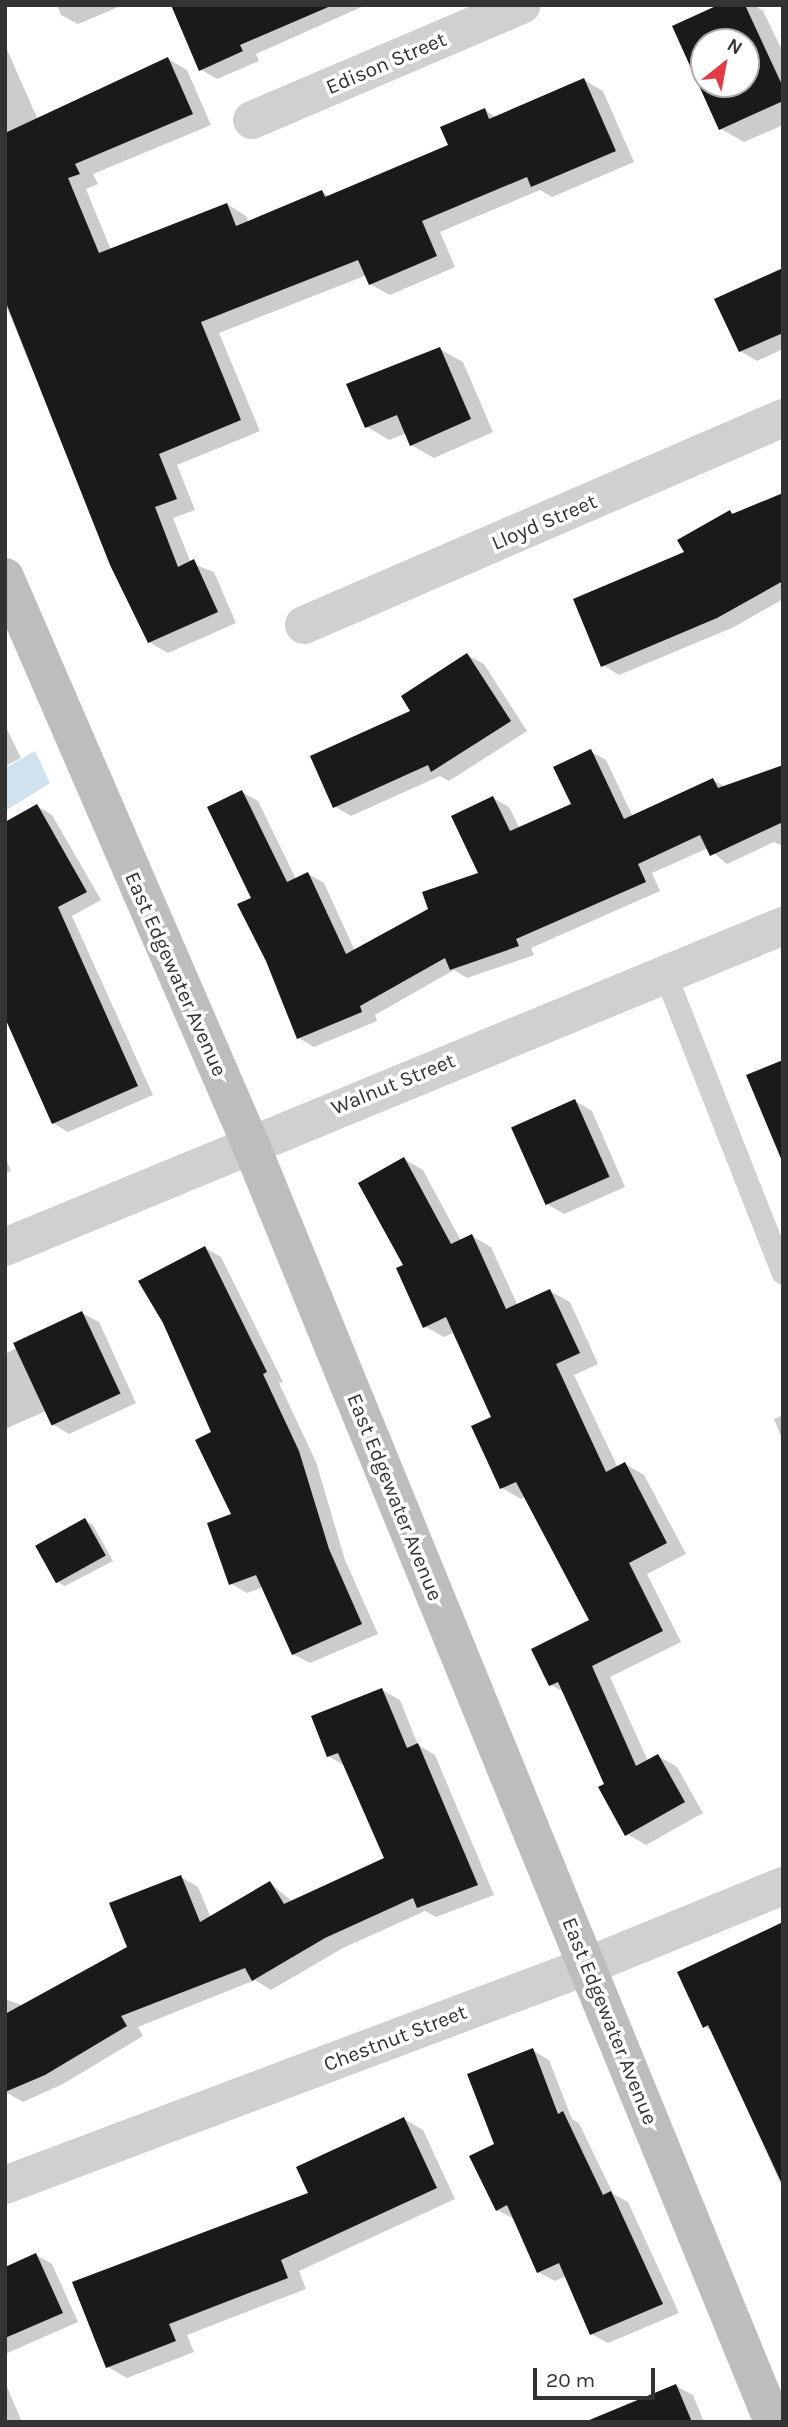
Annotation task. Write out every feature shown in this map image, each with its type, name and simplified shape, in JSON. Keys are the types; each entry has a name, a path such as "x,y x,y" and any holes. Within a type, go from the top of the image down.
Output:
{"street":[{"name":"Edison Street","path":"252,120 521,5"},
{"name":"Lloyd Street","path":"304,625 783,418"},
{"name":"East Edgewater Avenue","path":"5,577 250,1143 773,2422"},
{"name":"Walnut Street","path":"5,1247 250,1143 783,926"},
{"name":"Chestnut Street","path":"5,2185 587,1966 783,1886"}],"lane":[{"path":"665,974 783,1273"}],"water":[{"path":"35,751 50,783 5,811 5,768"}],"building":[{"path":"171,5 333,5 240,45 243,51 199,71"},
{"path":"718,5 745,5 756,28 690,28 690,66 672,26"},
{"path":"760,37 783,87 783,101 719,130 705,98 760,98"},
{"path":"168,57 193,114 75,164 80,174 68,178 99,253 227,203 236,226 322,190 325,197 448,145 440,127 485,108 489,119 584,78 616,151 531,187 527,177 422,221 437,256 369,285 358,260 201,322 241,420 159,454 177,499 155,507 178,567 194,559 218,612 148,643 110,565 5,300 5,133"},
{"path":"783,268 783,333 739,352 714,299"},
{"path":"440,347 471,419 410,446 397,415 365,428 346,384"},
{"path":"783,493 783,581 717,618 601,667 573,599 684,552 677,540 730,510 732,514"},
{"path":"467,653 511,721 431,772 428,765 333,808 310,756 410,711 401,696"},
{"path":"591,749 624,819 713,778 718,788 783,765 783,822 710,856 700,835 638,864 646,882 516,939 519,946 450,970 445,958 360,1006 362,1012 297,1039 266,961 237,904 251,898 207,807 242,790 287,882 308,872 346,954 428,909 422,892 478,873 451,816 493,796 510,831 571,804 553,767"},
{"path":"37,804 87,892 58,907 138,1086 52,1124 5,1018 5,822"},
{"path":"783,1060 783,1161 782,1161 746,1075"},
{"path":"575,1099 610,1177 546,1205 511,1127"},
{"path":"404,1157 451,1244 472,1234 506,1309 550,1289 580,1353 556,1364 606,1472 625,1462 667,1543 629,1563 663,1631 592,1666 636,1766 658,1754 685,1802 625,1836 598,1787 604,1784 558,1682 549,1686 531,1649 589,1620 516,1482 500,1489 471,1426 491,1417 446,1317 423,1328 396,1268 403,1265 358,1183"},
{"path":"205,1246 267,1372 263,1374 299,1451 329,1549 362,1624 292,1655 256,1575 229,1585 207,1523 231,1514 195,1440 211,1432 163,1323 138,1281"},
{"path":"82,1311 120,1393 52,1426 13,1343"},
{"path":"85,1518 106,1556 56,1583 35,1546"},
{"path":"382,1688 407,1748 418,1743 478,1885 417,1908 413,1898 325,1938 252,1981 245,1968 121,2016 127,2026 45,2075 5,2092 5,2014 127,1947 109,1903 181,1875 200,1922 270,1881 284,1904 384,1858 338,1753 327,1757 311,1716"},
{"path":"783,1922 783,2186 708,2025 703,2028 677,1972"},
{"path":"533,2048 558,2114 563,2111 603,2195 611,2191 663,2304 590,2335 559,2263 537,2273 507,2205 496,2211 469,2156 494,2144 467,2074"},
{"path":"404,2117 437,2188 281,2260 288,2278 169,2324 176,2341 106,2368 72,2282 308,2193 296,2167"},
{"path":"36,2253 63,2313 5,2338 5,2267"},
{"path":"676,2384 692,2422 587,2422 587,2421"}]}
